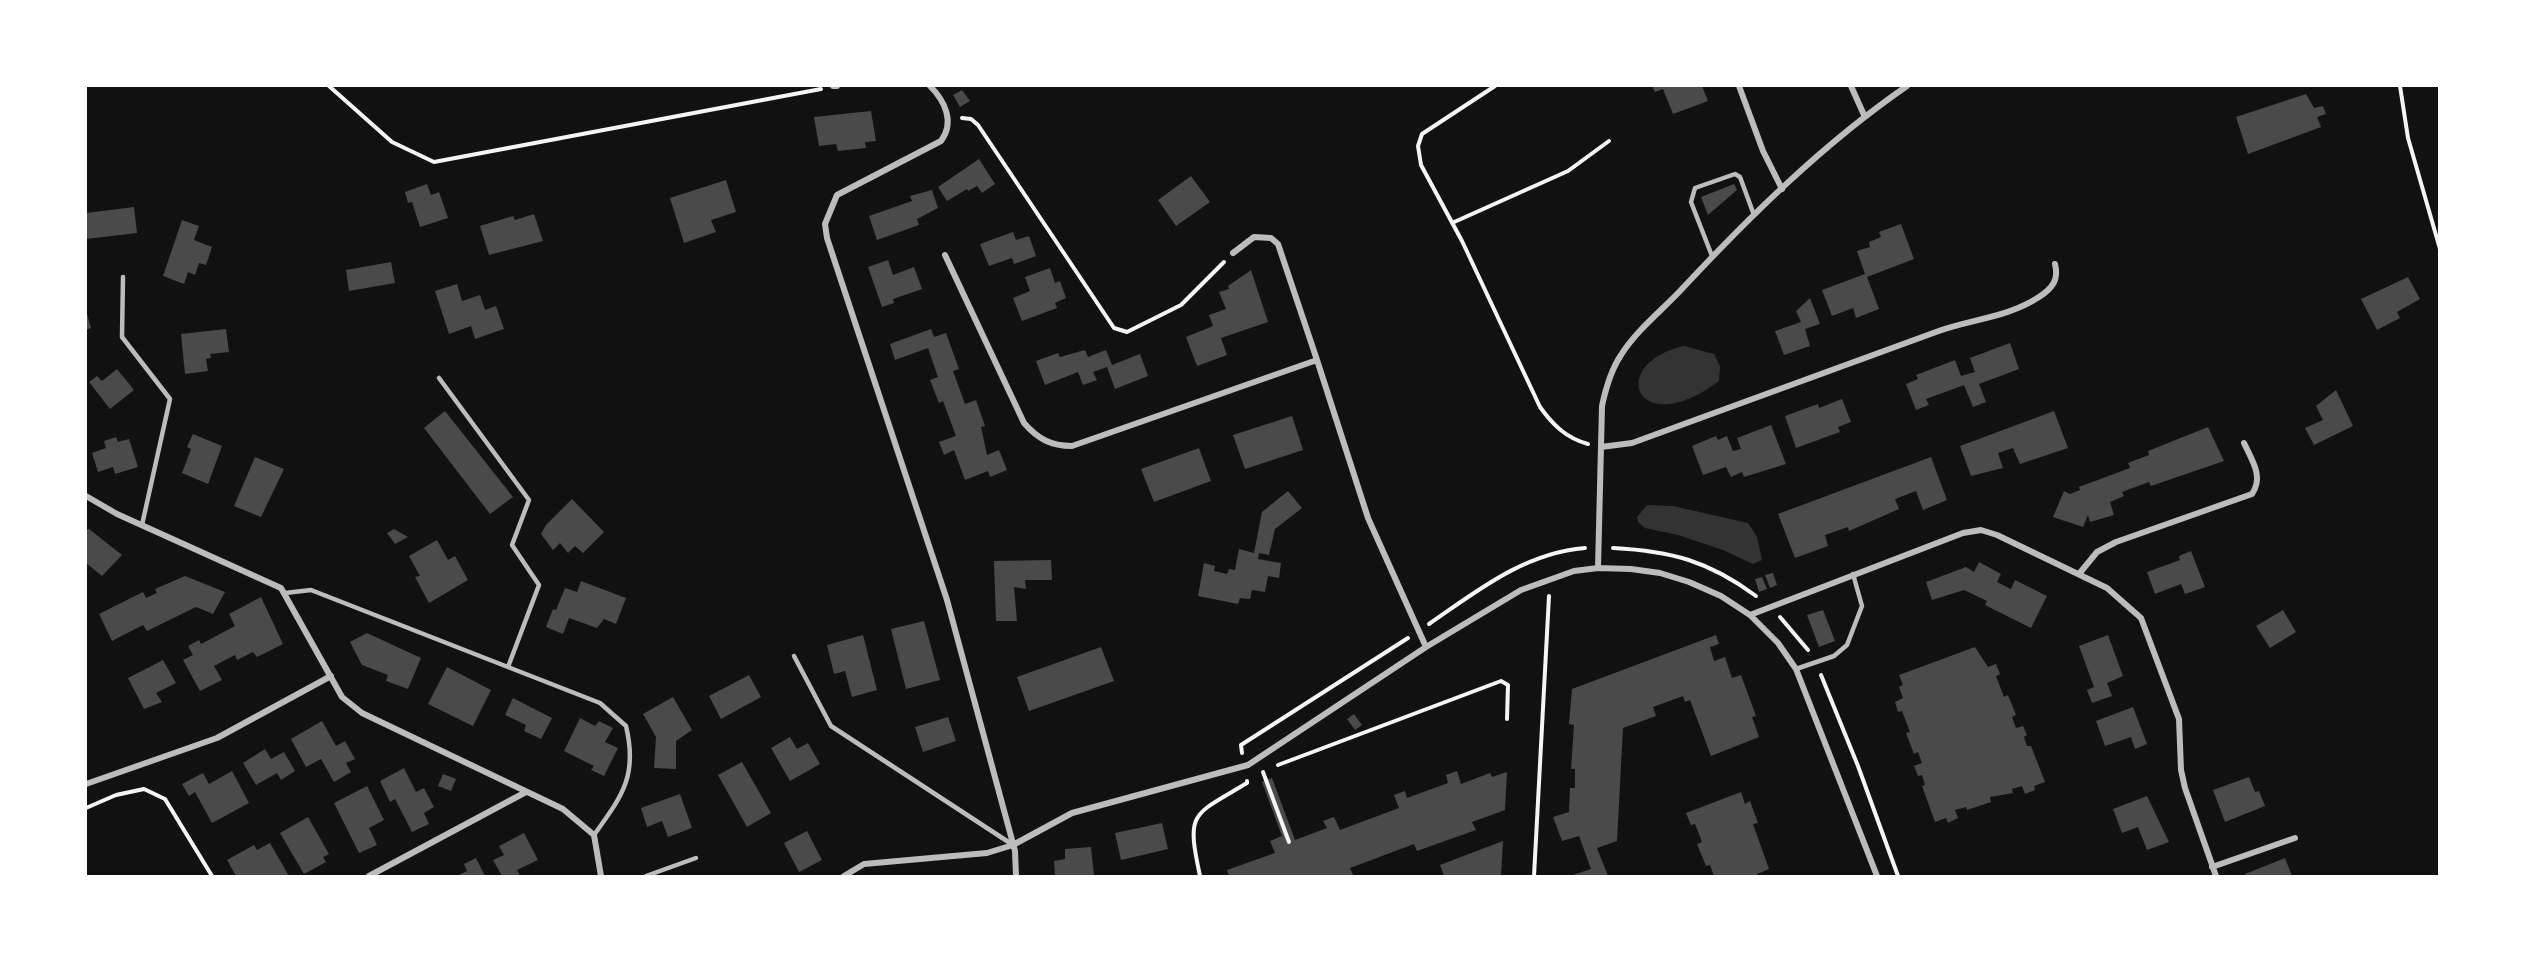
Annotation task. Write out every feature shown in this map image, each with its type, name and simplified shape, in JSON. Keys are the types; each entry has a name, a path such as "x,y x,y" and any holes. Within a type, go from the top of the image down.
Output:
{"street":[{"path":"930,86 942,100 949,120 948,132 941,141 837,195 825,224 827,238 946,600 1012,845 1016,876"},
{"path":"1739,86 1763,151 1782,189"},
{"path":"1851,86 1864,115"},
{"path":"1598,568 1601,447 1606,388 1623,352 1712,256 1754,215 1864,115 1907,86"},
{"path":"1233,253 1254,237 1271,238 1278,244 1368,518 1426,648"},
{"path":"945,255 1024,423 1046,442 1058,446 1072,446 1317,360"},
{"path":"1601,447 1632,443 1953,326 2013,311 2041,296 2055,283 2058,274 2055,264"},
{"path":"2079,574 2097,552 2116,542 2252,494 2258,486 2257,473 2244,443"},
{"path":"86,496 142,525 281,588 342,697 362,713 562,809 594,835 601,876"},
{"path":"1750,615 1963,532 1981,530 1997,535 2107,588 2141,618 2179,719 2181,770 2216,876"},
{"path":"844,876 864,864 987,853 1012,845 1072,813 1243,766 1426,648 1521,590 1550,578 1598,568 1651,572 1680,579 1721,597 1750,615 1778,643 1796,669 1878,876"},
{"path":"86,784 217,738 331,676"},
{"path":"369,876 526,792"},
{"path":"2212,867 2295,838"}],"lane":[{"path":"1712,256 1692,202 1695,188 1735,174 1740,177 1754,215"},
{"path":"123,277 122,337 170,399 142,525"},
{"path":"439,378 529,500 512,545 539,585 508,667"},
{"path":"1796,669 1834,656 1847,645 1862,606 1853,574"},
{"path":"285,593 311,590 600,703 626,726 631,766 623,795 594,835"},
{"path":"794,656 831,726 1012,845"},
{"path":"645,876 696,858"}],"path":[{"path":"329,86 392,142 434,162 834,86"},
{"path":"1495,86 1422,134 1418,146 1421,165 1452,223 1540,407 1553,425 1575,440 1601,447"},
{"path":"2400,86 2408,138 2439,249"},
{"path":"949,120 971,119 978,125 1114,328 1119,332 1127,332 1181,305 1233,253"},
{"path":"1452,223 1568,171 1609,141"},
{"path":"1431,622 1504,573 1547,556 1582,548"},
{"path":"1534,876 1550,578"},
{"path":"1200,876 1192,827 1197,817 1212,804 1247,783 1241,745 1406,639"},
{"path":"1262,771 1501,681 1508,685 1507,719"},
{"path":"1246,742 1266,780 1289,842"},
{"path":"86,808 116,795 144,789 165,799 212,876"}],"shaded area":[{"path":"1684,346 1714,354 1720,366 1719,381 1691,398 1668,404 1651,402 1641,394 1639,381 1645,368 1659,355"},
{"path":"1647,505 1673,506 1748,523 1757,537 1762,560 1753,564 1723,550 1678,535 1645,528 1638,522 1637,517"}],"building":[{"path":"1652,86 1702,86 1708,101 1673,114 1663,89 1655,92"},
{"path":"962,90 970,101 960,107 953,95"},
{"path":"2306,94 2314,108 2323,106 2326,114 2317,117 2321,127 2248,154 2236,117"},
{"path":"871,111 876,141 865,142 866,148 838,151 836,144 819,146 814,117"},
{"path":"979,159 995,184 982,193 977,186 968,191 967,189 947,201 938,187"},
{"path":"1191,176 1210,202 1176,226 1158,200"},
{"path":"726,180 736,212 711,220 716,232 684,243 670,198"},
{"path":"427,184 431,195 439,192 448,218 420,227 412,202 408,203 405,192"},
{"path":"1734,184 1737,190 1708,215 1701,197"},
{"path":"932,190 938,208 917,219 919,225 877,240 869,216 912,201 910,196"},
{"path":"134,207 137,233 86,239 86,213"},
{"path":"534,214 543,241 489,255 480,226 513,216 515,220"},
{"path":"182,220 199,226 194,240 212,247 206,265 199,263 195,275 188,272 184,284 163,276"},
{"path":"1901,224 1914,259 1867,277 1879,309 1856,318 1853,308 1832,316 1822,290 1865,274 1857,251 1870,247 1869,242 1881,237 1879,232"},
{"path":"1013,232 1016,240 1029,236 1036,256 1014,264 1012,258 989,266 980,244"},
{"path":"888,260 893,275 914,267 922,289 893,299 894,303 882,307 868,267"},
{"path":"391,262 395,283 349,291 346,270"},
{"path":"1050,268 1055,283 1060,281 1066,298 1055,303 1057,308 1022,321 1013,298 1030,291 1025,277"},
{"path":"1251,270 1268,322 1221,338 1227,355 1197,366 1186,337 1213,326 1209,315 1226,309 1219,292 1229,289 1228,286"},
{"path":"2408,277 2420,299 2397,312 2400,318 2377,330 2361,299"},
{"path":"457,284 462,301 480,295 485,310 496,306 504,329 475,339 471,326 449,334 435,291"},
{"path":"1810,298 1820,324 1805,329 1810,346 1784,355 1775,331 1801,322 1796,311"},
{"path":"86,311 91,328 86,330"},
{"path":"226,329 229,352 210,354 211,358 206,359 208,371 185,374 181,334"},
{"path":"931,329 934,337 946,333 959,369 953,371 965,404 976,400 985,426 981,427 987,455 999,450 1007,470 990,477 988,471 965,480 954,450 944,455 939,442 956,436 943,401 939,403 930,380 938,377 928,348 895,360 890,344"},
{"path":"2010,343 2019,369 1979,384 1986,402 1973,407 1964,385 1926,399 1929,405 1916,410 1906,384 1918,379 1916,375 1955,360 1961,376 1975,372 1970,358"},
{"path":"1085,350 1088,357 1106,350 1112,365 1140,354 1148,376 1115,389 1107,367 1093,372 1097,380 1083,385 1078,372 1045,385 1036,361 1058,353 1060,357"},
{"path":"117,369 134,390 110,409 89,382 97,376 102,381"},
{"path":"2336,390 2353,426 2314,445 2305,428 2323,420 2316,406"},
{"path":"1842,399 1851,422 1838,427 1840,432 1796,448 1785,416 1818,404 1819,408"},
{"path":"445,411 513,497 490,514 424,428"},
{"path":"2054,411 2068,448 2020,464 2013,448 1998,453 2003,468 1971,476 1960,446"},
{"path":"1292,416 1303,450 1245,469 1233,435"},
{"path":"1771,425 1786,464 1744,477 1742,472 1731,477 1726,467 1703,475 1692,446 1716,436 1718,440 1727,436 1733,451 1741,449 1737,438"},
{"path":"2208,427 2224,461 2151,486 2149,482 2122,492 2124,496 2110,502 2114,515 2090,522 2088,515 2083,527 2053,517 2064,491 2070,494 2080,490 2079,487 2130,468 2128,463 2149,455 2148,451"},
{"path":"193,434 222,446 208,484 182,473 191,449 187,447"},
{"path":"116,437 118,442 129,439 138,467 115,474 113,467 98,472 92,453 106,448 104,441"},
{"path":"1199,448 1211,481 1154,502 1141,469"},
{"path":"255,457 284,469 261,517 234,506"},
{"path":"1931,457 1947,500 1923,510 1916,491 1895,499 1899,509 1849,531 1848,527 1825,535 1828,546 1795,558 1778,514"},
{"path":"1288,491 1302,508 1275,529 1269,555 1259,553 1258,559 1281,563 1279,578 1268,576 1265,592 1252,590 1250,599 1240,598 1238,604 1198,596 1204,563 1215,566 1214,571 1227,574 1229,569 1235,570 1239,549 1254,553 1262,512"},
{"path":"572,499 604,532 583,553 575,546 568,553 560,543 553,550 541,534 546,525"},
{"path":"89,529 122,555 102,576 86,563 86,530"},
{"path":"394,529 408,537 395,544 387,533"},
{"path":"437,540 448,560 455,556 468,580 429,603 415,577 420,576 409,556"},
{"path":"2191,551 2205,587 2185,594 2181,584 2155,594 2147,572 2180,560 2179,556"},
{"path":"1051,560 1052,580 1025,580 1026,589 1014,587 1017,621 996,621 994,561"},
{"path":"1979,562 2001,574 1997,582 2011,589 2015,580 2047,596 2031,628 1985,605 1987,601 1964,590 1932,600 1926,582 1966,567 1974,572"},
{"path":"1773,573 1777,585 1770,588 1765,575"},
{"path":"185,576 225,592 213,614 196,607 147,631 143,625 112,641 99,614 143,592 146,598 157,593 155,589"},
{"path":"1762,577 1767,589 1759,592 1755,579"},
{"path":"581,581 626,598 616,624 604,619 597,628 569,618 563,634 546,627 565,588 577,592"},
{"path":"261,597 283,644 257,657 253,652 237,660 235,655 214,666 222,680 200,691 183,660 193,655 188,646 199,640 201,644 235,626 229,614"},
{"path":"1823,610 1835,641 1819,647 1807,615"},
{"path":"2283,610 2296,632 2270,648 2256,626"},
{"path":"924,621 940,680 906,689 891,629"},
{"path":"367,633 421,658 408,689 386,681 388,675 362,665 350,642"},
{"path":"863,635 877,690 852,697 845,671 834,674 827,645"},
{"path":"1716,635 1719,644 1710,647 1714,661 1725,657 1732,678 1741,675 1756,716 1752,717 1759,737 1711,756 1690,700 1685,702 1683,696 1653,707 1656,716 1623,728 1617,841 1597,848 1608,876 1570,876 1591,869 1579,836 1562,841 1553,817 1569,812 1570,788 1575,788 1575,769 1571,769 1574,725 1569,724 1572,689"},
{"path":"2108,635 2123,676 2107,683 2112,696 2092,703 2087,690 2094,687 2079,646"},
{"path":"1101,647 1114,681 1029,711 1017,677"},
{"path":"1975,647 1988,667 1996,664 2000,674 1996,676 2004,697 2008,695 2016,715 2012,717 2016,728 2023,726 2027,735 2024,737 2027,746 2031,746 2045,782 2034,786 2035,790 2025,794 2022,786 2012,789 2013,793 1990,797 1991,802 1967,810 1966,807 1955,810 1958,818 1948,823 1946,818 1935,822 1922,786 1925,785 1922,775 1918,776 1914,766 1922,763 1918,752 1914,754 1906,733 1910,732 1902,711 1898,712 1895,702 1903,698 1899,687 1903,685 1899,675"},
{"path":"163,660 176,683 156,693 162,702 144,709 128,678"},
{"path":"447,667 491,690 473,726 428,704"},
{"path":"749,675 761,697 721,719 709,696"},
{"path":"673,697 692,730 676,741 676,769 654,768 656,737 643,714"},
{"path":"513,698 552,718 541,739 524,731 526,725 505,715"},
{"path":"2133,707 2147,744 2135,749 2131,737 2105,746 2096,721"},
{"path":"1354,714 1362,725 1355,730 1347,719"},
{"path":"948,717 956,741 923,752 915,727"},
{"path":"580,718 595,726 599,721 613,728 605,742 618,748 604,776 591,770 594,766 564,751"},
{"path":"322,721 336,746 345,741 355,759 346,763 351,772 334,782 321,759 306,767 291,739"},
{"path":"790,737 797,749 808,743 820,764 790,781 771,748"},
{"path":"265,749 271,759 284,752 295,771 281,780 277,773 256,785 243,763"},
{"path":"742,762 771,813 747,827 718,775"},
{"path":"404,768 416,792 424,788 434,807 424,813 429,824 412,832 395,799 390,802 380,781"},
{"path":"232,771 249,803 212,823 195,792 189,796 182,784 203,773 209,784"},
{"path":"1457,771 1461,784 1490,773 1492,777 1507,772 1505,810 1472,822 1476,830 1417,851 1414,844 1350,868 1353,875 1349,876 1229,876 1227,870 1275,853 1270,841 1282,836 1262,782 1266,780 1272,778 1295,840 1327,828 1323,821 1334,817 1340,830 1399,808 1394,795 1405,791 1407,798 1448,783 1446,775"},
{"path":"443,774 456,779 451,791 438,786"},
{"path":"2249,777 2255,792 2259,791 2265,806 2225,822 2213,790"},
{"path":"367,786 384,820 369,828 377,845 359,853 334,803"},
{"path":"1741,792 1745,804 1750,801 1758,823 1753,824 1769,869 1757,874 1758,876 1714,876 1710,865 1706,866 1697,844 1702,842 1695,824 1691,825 1686,813"},
{"path":"680,794 692,828 668,837 662,821 647,827 641,808"},
{"path":"2147,796 2169,842 2147,850 2138,827 2122,833 2113,809"},
{"path":"308,817 329,854 323,857 326,862 304,874 280,833"},
{"path":"1162,823 1168,849 1121,860 1115,833"},
{"path":"807,831 822,860 799,872 784,843"},
{"path":"524,833 538,860 517,870 520,876 502,876 493,860 504,855 499,846"},
{"path":"1503,841 1501,876 1444,876 1440,865"},
{"path":"270,843 289,876 236,876 227,860 254,845 257,850"},
{"path":"1091,847 1094,876 1055,876 1054,861 1065,859 1065,849"},
{"path":"476,858 485,876 457,876 467,871 464,864"},
{"path":"2285,858 2292,876 2246,876 2245,874"}]}
